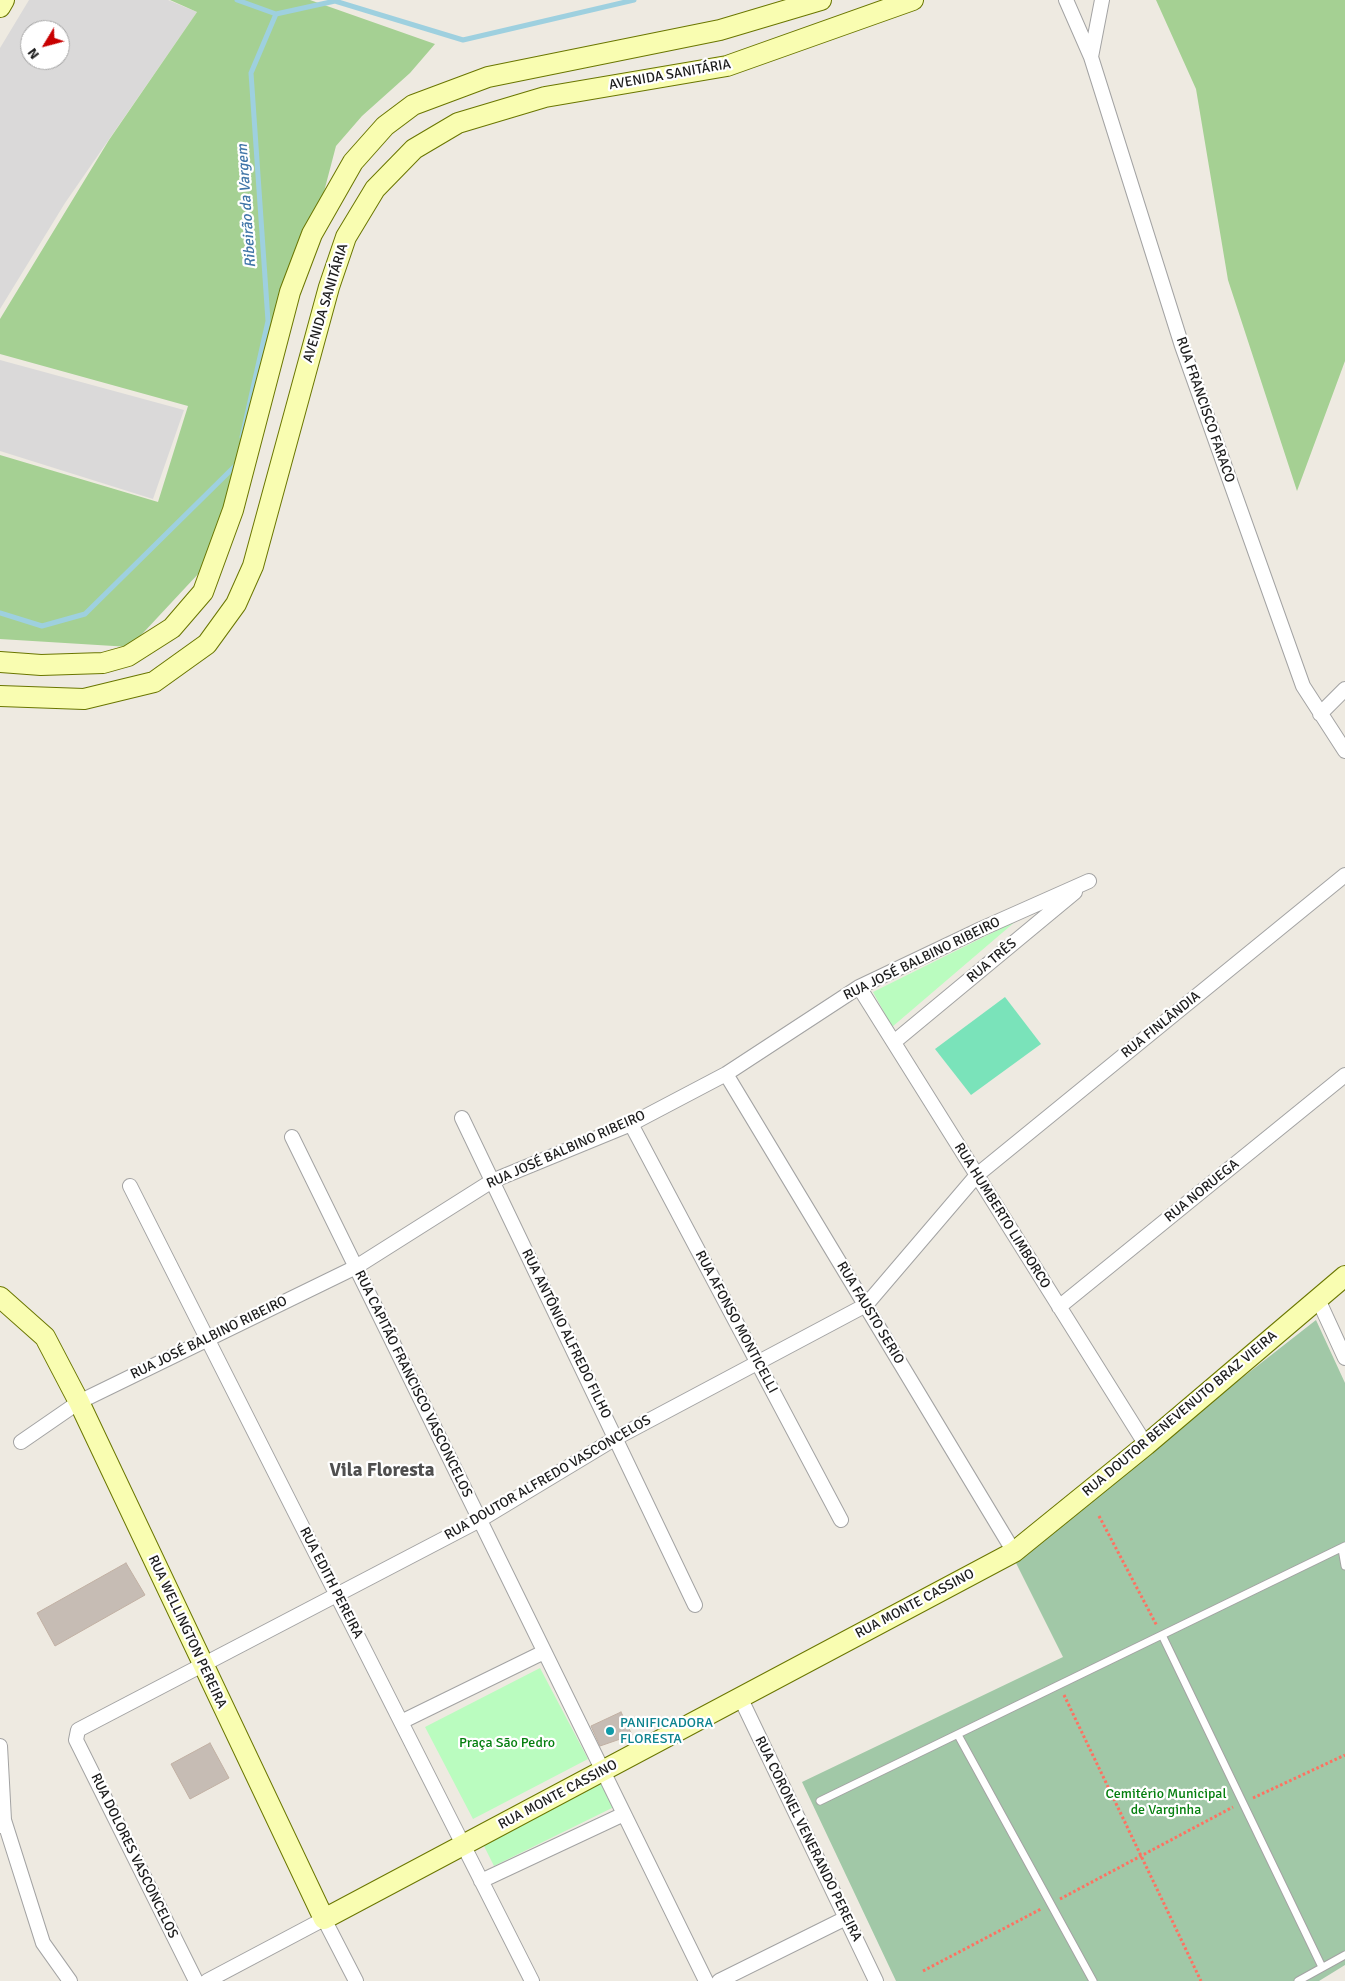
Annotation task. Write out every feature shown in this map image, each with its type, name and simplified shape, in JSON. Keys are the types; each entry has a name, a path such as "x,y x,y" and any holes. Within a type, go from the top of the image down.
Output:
{"street":[{"path":"0,7 4,0"},
{"path":"0,662 41,665 103,663 128,656 172,628 203,592 233,510 290,292 312,234 353,162 385,126 414,105 488,77 720,30 822,0"},
{"name":"AVENIDA SANITÁRIA","path":"0,696 84,699 154,682 207,644 236,604 253,566 329,287 346,237 374,189 414,149 458,123 545,97 727,66 913,0"},
{"name":"RUA FRANCISCO FARACO","path":"1066,0 1091,57 1182,346 1299,676 1320,714 1345,751"},
{"name":"RUA FRANCISCO FARACO","path":"1091,57 1102,0"},
{"path":"1320,714 1345,689"},
{"name":"RUA FINLÂNDIA","path":"976,1175 1345,875"},
{"name":"RUA JOSÉ BALBINO RIBEIRO","path":"21,1442 79,1402 208,1337 356,1268 492,1181 631,1124 726,1074 859,988 1089,880"},
{"name":"RUA TRÊS","path":"894,1042 1089,880"},
{"name":"RUA HUMBERTO LIMBORCO","path":"859,988 1146,1445"},
{"name":"RUA FAUSTO SERIO","path":"726,1074 1014,1552"},
{"name":"RUA NORUEGA","path":"1059,1307 1345,1075"},
{"name":"RUA ANTÔNIO ALFREDO FILHO","path":"462,1118 696,1605"},
{"name":"RUA AFONSO MONTICELLI","path":"631,1124 842,1520"},
{"name":"RUA CAPITÃO FRANCISCO VASCONCELOS","path":"292,1137 706,1981"},
{"name":"RUA DOUTOR ALFREDO VASCONCELOS","path":"78,1730 480,1520 616,1438 866,1305 976,1175"},
{"name":"RUA EDITH PEREIRA","path":"130,1186 532,1981"},
{"name":"RUA DOUTOR BENEVENUTO BRAZ VIEIRA","path":"1014,1552 1146,1445 1317,1297 1345,1276"},
{"name":"RUA WELLINGTON PEREIRA","path":"0,1297 45,1337 79,1402 324,1918 356,1981"},
{"path":"1317,1297 1345,1358"},
{"name":"RUA MONTE CASSINO","path":"207,1981 1014,1552"},
{"path":"401,1722 544,1652"},
{"name":"RUA CORONEL VENERANDO PEREIRA","path":"740,1697 876,1981"},
{"name":"RUA DOLORES VASCONCELOS","path":"78,1730 76,1740 196,1981"},
{"path":"0,1746 2,1823 43,1942 70,1981"},
{"path":"481,1881 624,1814"},
{"path":"719,1981 846,1918"}],"lane":[{"path":"820,1801 1343,1547 1345,1566"},
{"path":"1162,1635 1322,1967"},
{"path":"958,1735 1093,1981"},
{"path":"1298,1981 1345,1954"}],"path":[{"path":"1099,1516 1162,1635"},
{"path":"1059,1686 1201,1981"},
{"path":"923,1971 1242,1802 1345,1755"}],"shaded area":[{"path":"29,0 168,0 197,12 65,203 0,309 0,48"},
{"path":"0,360 184,410 153,499 0,451"}],"green space":[{"path":"170,0 310,0 435,44 410,73 362,116 336,146 272,390 227,543 130,647 0,639 0,455 158,502 188,406 0,354 0,319 109,140 197,12"},
{"path":"1156,0 1345,0 1345,361 1297,491 1228,280 1196,89"},
{"path":"1016,921 892,1027 873,992"},
{"path":"1005,997 1041,1044 971,1095 935,1049"},
{"name":"Cemitério Municipal de Varginha","path":"1316,1320 1345,1383 1345,1965 1319,1981 896,1981 802,1782 1063,1657 1013,1557"},
{"name":"Praça São Pedro","path":"540,1668 588,1759 473,1819 425,1727"},
{"path":"603,1783 614,1807 494,1866 482,1842"}],"building":[{"path":"126,1563 145,1595 55,1646 37,1613"},
{"name":"PANIFICADORA FLORESTA","path":"621,1712 632,1735 600,1746 591,1726"},
{"path":"210,1743 229,1778 190,1799 171,1764"}],"waterway":[{"path":"237,0 276,14"},
{"name":"Ribeirão da Vargem","path":"242,437 268,321 251,73 276,14 335,1 463,40 634,0"},
{"name":"Ribeirão da Vargem","path":"0,613 42,626 85,614 236,465"}],"place":[{"name":"PANIFICADORA FLORESTA","path":"610,1731"}],"district":[{"name":"Vila Floresta","path":"382,1471"}]}
